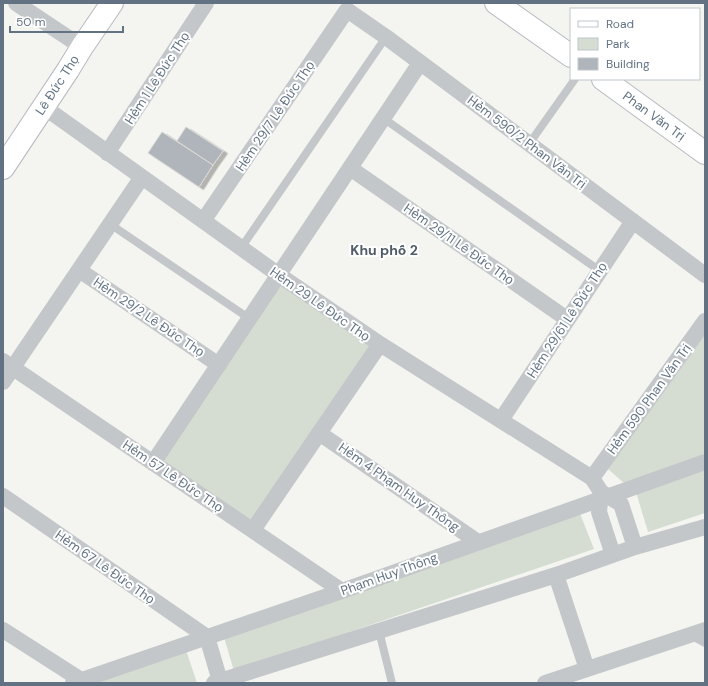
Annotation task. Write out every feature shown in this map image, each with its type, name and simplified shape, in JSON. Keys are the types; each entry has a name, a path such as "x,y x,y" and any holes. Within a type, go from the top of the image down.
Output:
{"main road":[{"name":"Lê Đức Thọ","path":"3,168 44,107 82,46 112,3"},
{"path":"496,3 570,55"},
{"path":"520,3 570,38"},
{"name":"Phan Văn Trị","path":"604,80 705,153"},
{"name":"Phan Văn Trị","path":"627,80 705,135"}],"street":[{"path":"16,3 82,46"},
{"name":"Hẻm 1 Lê Đức Thọ","path":"107,153 206,3"},
{"name":"Hẻm 590/2 Phan Văn Trị","path":"347,10 386,37 705,275"},
{"name":"Hẻm 29/7 Lê Đức Thọ","path":"203,221 347,10"},
{"path":"153,463 420,63"},
{"name":"Hẻm 29 Lê Đức Thọ","path":"44,107 279,275 380,344 592,478 603,495"},
{"name":"Hẻm 29/11 Lê Đức Thọ","path":"350,168 568,319"},
{"name":"Hẻm 29/2 Lê Đức Thọ","path":"3,382 8,365 79,270 142,177"},
{"name":"Hẻm 29/61 Lê Đức Thọ","path":"501,420 633,221"},
{"name":"Hẻm 29/2 Lê Đức Thọ","path":"79,270 219,365"},
{"name":"Hẻm 590 Phan Văn Trị","path":"592,478 705,321"},
{"path":"253,530 380,344"},
{"name":"Hẻm 57 Lê Đức Thọ","path":"8,365 342,591"},
{"name":"Hẻm 4 Phạm Huy Thông","path":"319,433 478,542"},
{"name":"Phạm Huy Thông","path":"77,682 342,591 603,495 705,462"},
{"path":"613,555 598,512 603,495 621,504 635,547"},
{"name":"Hẻm 67 Lê Đức Thọ","path":"3,496 207,637"},
{"path":"207,637 217,682 556,575 635,547 705,527"},
{"path":"556,575 587,669"},
{"path":"3,630 77,682"},
{"path":"545,683 698,633"}],"lane":[{"path":"241,248 386,37"},
{"path":"529,144 574,80"},
{"path":"383,118 600,271"},
{"path":"110,224 250,319"},
{"path":"379,631 392,683"},
{"path":"698,633 705,643"}],"green space":[{"path":"279,275 380,344 253,530 153,463"},
{"path":"705,332 705,454 625,484 608,469"},
{"path":"705,469 705,513 648,532 636,492"},
{"path":"579,511 594,549 234,671 224,637"},
{"path":"186,650 197,683 81,683"}],"building":[{"path":"186,127 223,151 213,165 177,141"},
{"path":"162,132 213,165 199,187 148,153"}],"district":[{"name":"Khu phố 2","path":"384,250"}]}
